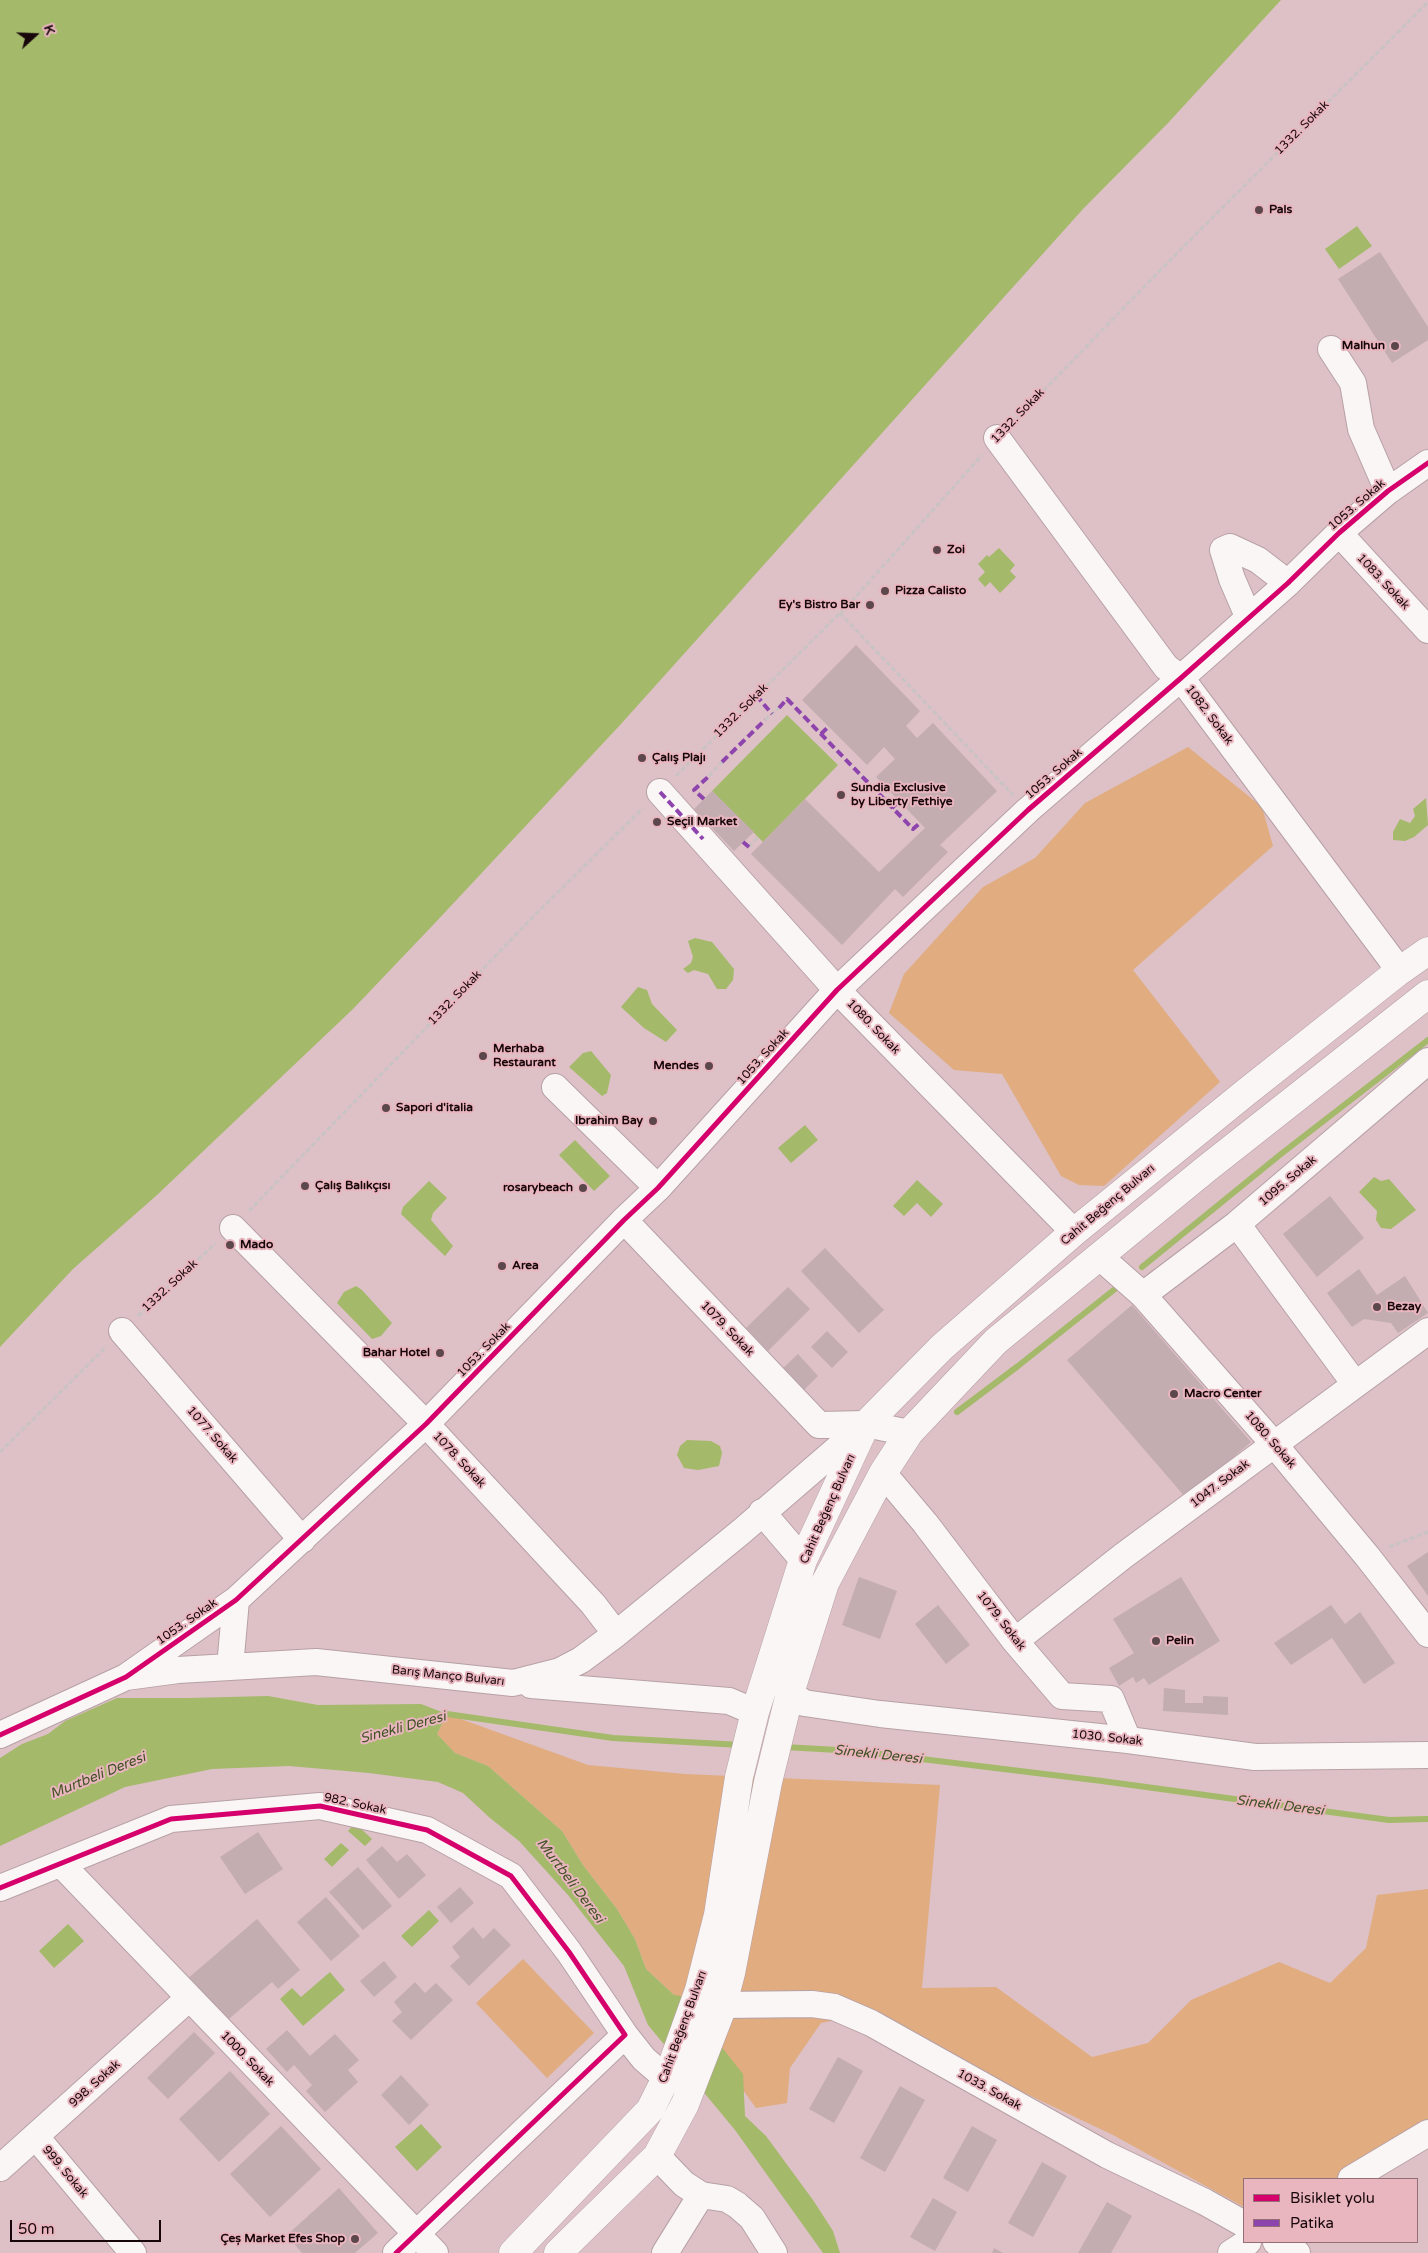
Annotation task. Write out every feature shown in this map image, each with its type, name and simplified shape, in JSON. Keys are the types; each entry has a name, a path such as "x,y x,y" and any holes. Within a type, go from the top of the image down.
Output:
{"main road":[{"name":"Cahit Beğenç Bulvarı","path":"513,2253 650,2110 668,2073 699,1990 718,1915 739,1777 754,1719 803,1560 866,1424 942,1347 1074,1232 1237,1099 1398,972 1428,952"},
{"path":"558,2253 657,2156 685,2104 722,2008 731,1973 768,1782 790,1693 825,1583 882,1473 909,1433 996,1341 1206,1169 1428,994"}],"street":[{"path":"1331,349 1353,383 1361,429 1388,491"},
{"name":"1082. Sokak","path":"996,438 1166,667 1181,678 1391,959 1398,972"},
{"name":"1053. Sokak","path":"126,1678 236,1600 426,1424 624,1220 658,1188 838,990 985,850 1028,810 1181,678 1288,582 1339,533 1388,491 1428,463"},
{"name":"1083. Sokak","path":"1339,533 1428,630"},
{"path":"1248,616 1232,579 1223,550 1230,547 1258,560 1288,582"},
{"name":"1080. Sokak","path":"660,792 838,990 1074,1232"},
{"name":"1095. Sokak","path":"1143,1295 1237,1224 1428,1061"},
{"path":"555,1087 658,1188"},
{"name":"1079. Sokak","path":"624,1220 819,1425 866,1424"},
{"path":"1237,1224 1355,1384"},
{"name":"1078. Sokak","path":"233,1228 426,1424 593,1604 616,1634"},
{"name":"1080. Sokak","path":"1100,1257 1143,1295 1273,1444 1367,1556 1428,1634"},
{"name":"1077. Sokak","path":"122,1331 302,1540"},
{"name":"1047. Sokak","path":"1015,1641 1123,1556 1428,1331"},
{"path":"866,1424 909,1433"},
{"name":"Barış Manço Bulvarı","path":"0,1734 126,1678 178,1670 316,1662 513,1683 560,1671 581,1660 616,1634 866,1424"},
{"name":"1079. Sokak","path":"882,1473 925,1523 1015,1641 1062,1696 1112,1699 1128,1740"},
{"path":"762,1512 803,1560"},
{"path":"230,1667 236,1600"},
{"path":"513,1683 729,1701 754,1719"},
{"name":"1030. Sokak","path":"790,1693 804,1703 880,1714 1128,1740 1255,1757 1428,1755"},
{"name":"982. Sokak","path":"0,1888 170,1819 320,1806 427,1830 511,1876 569,1952 625,2035 644,2059 668,2073"},
{"name":"1000. Sokak","path":"61,1864 435,2253"},
{"name":"998. Sokak","path":"0,2168 189,1998"},
{"name":"1033. Sokak","path":"722,2008 812,2004 834,2007 870,2023 1107,2155 1205,2202 1243,2223"},
{"path":"396,2253 625,2035"},
{"path":"1353,2178 1428,2133"},
{"name":"999. Sokak","path":"36,2137 133,2253"},
{"path":"657,2156 684,2184 701,2195 727,2199 737,2205 752,2218 774,2253"},
{"path":"666,2253 701,2195"},
{"path":"1231,2253 1246,2243"},
{"path":"1278,2243 1296,2253"}],"path":[{"path":"840,613 1028,810"},
{"path":"765,720 779,708"},
{"path":"709,776 722,762"},
{"path":"748,847 758,837"},
{"path":"1367,1556 1428,1532"}],"shaded area":[{"path":"1188,747 1262,807 1273,846 1133,970 1220,1082 1104,1186 1079,1185 1061,1176 1002,1074 954,1070 889,1013 904,974 983,887 1035,858 1085,803"},
{"path":"447,1714 588,1765 685,1774 940,1785 922,1988 996,1987 1092,2057 1148,2043 1191,2000 1279,1962 1330,1983 1366,1948 1377,1895 1428,1889 1428,2125 1388,2151 1339,2178 1243,2178 1243,2206 1113,2135 860,2015 821,2023 790,2068 787,2103 756,2108 674,1995 646,1969 635,1939 617,1909 583,1865 562,1831 488,1766 455,1753 437,1734"},
{"path":"523,1959 594,2033 547,2078 476,2003"}],"water":[{"path":"0,0 1281,0 1168,123 1083,209 621,724 434,924 353,1009 157,1195 73,1269 0,1347"},
{"path":"1357,226 1372,246 1339,269 1325,249"},
{"path":"999,548 1015,565 1010,571 1016,577 1000,593 990,582 985,587 978,579 985,572 978,564 987,555 989,557"},
{"path":"787,715 838,765 763,842 712,791"},
{"path":"1426,798 1428,825 1414,837 1405,841 1393,840 1393,832 1400,819 1410,823 1415,816 1413,809"},
{"path":"695,938 712,942 734,969 733,980 726,989 717,989 708,974 694,970 688,973 683,969 691,963 693,957 688,941"},
{"path":"638,987 647,990 652,1004 677,1030 666,1042 644,1028 621,1007"},
{"path":"591,1051 611,1075 607,1093 602,1096 569,1067 583,1053"},
{"path":"805,1125 818,1140 791,1163 778,1148"},
{"path":"575,1140 610,1176 594,1191 559,1155"},
{"path":"1374,1177 1381,1181 1389,1179 1416,1210 1391,1229 1381,1228 1376,1220 1377,1211 1359,1192"},
{"path":"917,1180 943,1204 931,1217 917,1203 904,1216 893,1206"},
{"path":"429,1181 447,1198 433,1213 431,1220 453,1246 445,1256 401,1214 403,1207"},
{"path":"356,1286 362,1290 392,1323 381,1336 372,1339 337,1303 344,1292"},
{"path":"687,1440 711,1441 720,1446 722,1453 719,1466 698,1470 684,1468 677,1455 680,1446"},
{"name":"Murtbeli Deresi","path":"268,1696 318,1705 421,1704 447,1714 437,1734 455,1753 488,1766 562,1831 583,1865 617,1909 635,1939 646,1969 674,1995 681,1996 743,2074 745,2116 766,2136 813,2200 833,2231 840,2253 823,2253 735,2130 648,2025 624,1966 568,1895 519,1841 463,1793 438,1782 369,1773 289,1766 212,1769 125,1787 0,1846 0,1758 22,1744 48,1734 65,1721 117,1698"},
{"path":"355,1823 372,1839 365,1846 348,1831"},
{"path":"341,1843 349,1850 332,1867 324,1859"},
{"path":"429,1910 439,1921 412,1947 401,1936"},
{"path":"68,1924 84,1941 54,1968 39,1951"},
{"path":"330,1972 345,1990 303,2026 280,1999 292,1988 301,1997"},
{"path":"421,2124 442,2147 417,2171 395,2147"}],"building":[{"path":"1380,252 1428,327 1428,340 1392,363 1338,279"},
{"path":"856,645 920,711 906,726 917,738 933,723 997,791 940,845 948,852 903,897 895,889 842,945 751,854 805,799 879,872 925,828 876,777 895,759 884,747 867,765 802,700"},
{"path":"712,791 754,832 734,851 694,809"},
{"path":"1330,1196 1364,1238 1317,1277 1283,1234"},
{"path":"825,1248 884,1310 859,1333 801,1271"},
{"path":"1359,1269 1377,1295 1405,1276 1428,1313 1398,1333 1391,1323 1364,1319 1352,1327 1327,1293"},
{"path":"788,1287 810,1309 768,1351 746,1328"},
{"path":"1132,1305 1251,1442 1186,1498 1067,1360"},
{"path":"827,1331 848,1352 832,1368 811,1347"},
{"path":"798,1354 818,1376 802,1392 781,1370"},
{"path":"1428,1552 1428,1596 1407,1566"},
{"path":"859,1577 897,1591 880,1639 842,1625"},
{"path":"1181,1577 1220,1641 1149,1685 1144,1678 1136,1683 1133,1677 1119,1686 1109,1668 1134,1653 1113,1619"},
{"path":"938,1605 970,1645 946,1664 915,1624"},
{"path":"1331,1605 1345,1624 1360,1612 1395,1663 1364,1684 1332,1638 1291,1665 1274,1643"},
{"path":"1164,1688 1185,1690 1185,1703 1203,1703 1203,1696 1228,1697 1228,1715 1163,1711"},
{"path":"258,1832 283,1869 245,1894 220,1857"},
{"path":"382,1846 397,1862 407,1854 426,1875 399,1899 366,1860"},
{"path":"358,1867 392,1906 363,1930 329,1892"},
{"path":"460,1887 474,1903 451,1923 437,1907"},
{"path":"326,1897 360,1936 331,1961 297,1922"},
{"path":"257,1919 300,1970 278,1989 272,1982 223,2024 186,1980"},
{"path":"473,1927 483,1939 494,1928 511,1945 469,1986 450,1966 460,1957 452,1947"},
{"path":"384,1961 397,1977 374,1997 360,1981"},
{"path":"415,1982 425,1993 436,1983 453,2000 411,2040 392,2021 402,2012 394,2002"},
{"path":"287,2030 310,2056 335,2034 359,2060 348,2070 358,2082 325,2112 306,2091 312,2085 294,2065 287,2072 266,2049"},
{"path":"194,2032 215,2053 168,2099 147,2078"},
{"path":"838,2057 863,2071 834,2123 809,2109"},
{"path":"230,2071 270,2114 219,2162 179,2119"},
{"path":"401,2075 429,2105 409,2125 381,2095"},
{"path":"900,2086 925,2100 885,2172 860,2158"},
{"path":"281,2126 321,2169 270,2217 230,2174"},
{"path":"972,2126 997,2140 968,2192 943,2178"},
{"path":"1042,2162 1067,2176 1033,2237 1008,2223"},
{"path":"339,2188 378,2233 355,2253 302,2253 287,2235"},
{"path":"933,2198 957,2212 935,2251 910,2237"},
{"path":"1107,2202 1132,2216 1111,2253 1078,2253"},
{"path":"994,2248 1003,2253 992,2253"}],"waterway":[{"path":"1142,1267 1281,1154 1428,1040"},
{"path":"957,1412 1115,1289"},
{"name":"Sinekli Deresi","path":"439,1716 447,1714 613,1738 741,1745"},
{"name":"Sinekli Deresi","path":"784,1747 856,1751 1102,1781 1389,1820 1428,1819"}],"marked path":[{"path":"756,695 772,714"},
{"path":"779,708 787,699 913,829 920,823"},
{"path":"722,762 765,720"},
{"path":"821,734 828,727"},
{"path":"704,799 694,790 709,776"},
{"path":"660,792 703,839"},
{"path":"892,808 899,801"},
{"path":"743,842 749,847"}],"cycle path":[{"path":"0,1735 126,1677 236,1600 426,1424 624,1220 658,1188 837,990 1028,810 1288,583 1339,533 1388,491 1428,463"},
{"path":"0,1888 171,1819 320,1806 427,1830 511,1876 569,1952 625,2035 396,2253"}],"place":[{"name":"Pals","path":"1259,210"},
{"name":"Malhun","path":"1395,346"},
{"name":"Zoi","path":"937,550"},
{"name":"Pizza Calisto","path":"885,591"},
{"name":"Ey's Bistro Bar","path":"870,605"},
{"name":"Çalış Plajı","path":"642,758"},
{"name":"Sundia Exclusive by Liberty Fethiye","path":"841,795"},
{"name":"Seçil Market","path":"657,822"},
{"name":"Merhaba Restaurant","path":"483,1056"},
{"name":"Mendes","path":"709,1066"},
{"name":"Sapori d'italia","path":"386,1108"},
{"name":"Ibrahim Bay","path":"653,1121"},
{"name":"Çalış Balıkçısı","path":"305,1186"},
{"name":"rosarybeach","path":"583,1188"},
{"name":"Mado","path":"230,1245"},
{"name":"Area","path":"502,1266"},
{"name":"Bezay","path":"1377,1307"},
{"name":"Bahar Hotel","path":"440,1353"},
{"name":"Macro Center","path":"1174,1394"},
{"name":"Pelin","path":"1156,1641"},
{"name":"Çeș Market Efes Shop","path":"355,2239"}]}
